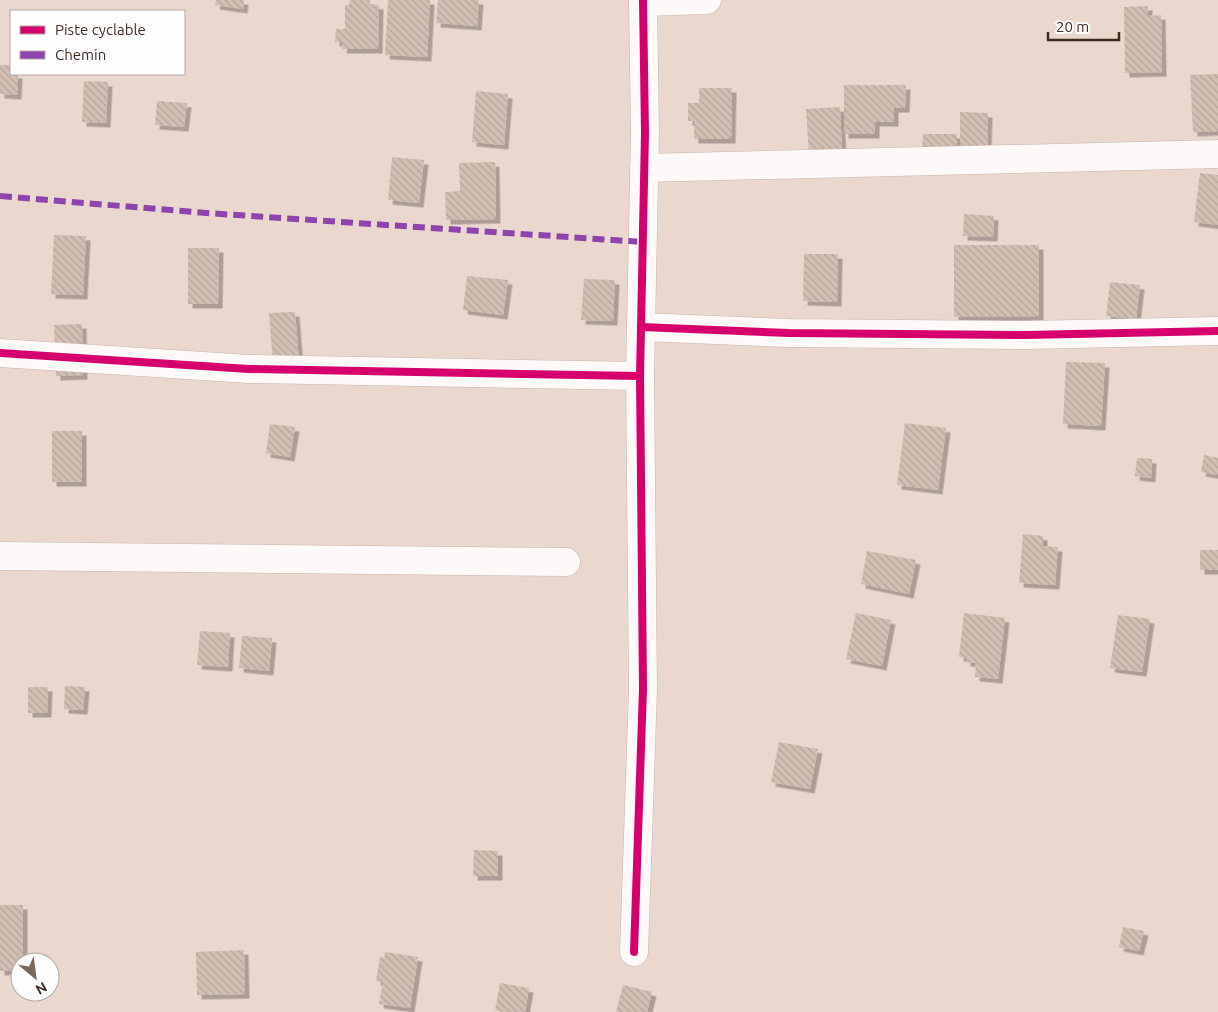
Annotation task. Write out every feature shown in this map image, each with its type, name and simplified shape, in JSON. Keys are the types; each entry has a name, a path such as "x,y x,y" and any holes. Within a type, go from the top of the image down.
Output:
{"street":[{"path":"634,952 643,688 640,376 645,133 643,1 707,0"},
{"path":"644,168 1218,154"},
{"path":"641,327 799,334 1026,335 1218,331"},
{"path":"0,353 249,369 640,376"},
{"path":"0,556 566,562"}],"building":[{"path":"216,0 244,0 243,9 215,5"},
{"path":"350,0 370,0 370,4 379,5 378,49 342,49 343,42 335,42 336,29 345,29 345,5 349,5"},
{"path":"388,0 430,0 427,57 385,55"},
{"path":"438,0 479,0 477,26 436,23"},
{"path":"1148,6 1148,16 1161,15 1162,72 1125,73 1124,7"},
{"path":"0,65 10,65 10,75 18,75 17,95 0,94"},
{"path":"1218,74 1218,131 1193,132 1190,75"},
{"path":"84,81 108,82 106,123 82,122"},
{"path":"844,85 906,85 905,108 894,108 894,122 875,122 875,134 844,134"},
{"path":"699,88 732,88 731,139 694,139 694,121 688,121 688,103 699,103"},
{"path":"476,91 508,94 504,145 472,142"},
{"path":"157,101 187,103 184,127 155,125"},
{"path":"840,107 842,153 809,155 806,109"},
{"path":"960,112 988,113 987,149 960,149"},
{"path":"923,134 957,134 957,151 922,151"},
{"path":"392,157 424,160 419,203 388,200"},
{"path":"495,162 496,219 446,220 445,192 460,191 459,163"},
{"path":"1200,173 1218,175 1218,225 1194,222"},
{"path":"964,214 994,216 993,237 963,236"},
{"path":"54,235 86,236 83,295 51,294"},
{"path":"954,245 1039,245 1039,316 954,317"},
{"path":"188,248 219,248 218,304 188,304"},
{"path":"804,254 838,254 837,302 803,301"},
{"path":"467,276 508,280 503,315 463,310"},
{"path":"584,279 615,280 613,321 581,320"},
{"path":"1110,282 1140,285 1136,319 1106,316"},
{"path":"295,312 299,361 273,363 269,313"},
{"path":"82,324 83,375 56,376 54,325"},
{"path":"1066,362 1105,363 1101,426 1063,424"},
{"path":"905,423 946,428 938,490 897,485"},
{"path":"270,424 295,427 290,457 266,453"},
{"path":"52,431 82,431 82,482 52,482"},
{"path":"1204,455 1218,458 1218,475 1201,472"},
{"path":"1137,458 1152,459 1151,478 1135,476"},
{"path":"1023,534 1043,536 1043,546 1058,547 1055,585 1019,583"},
{"path":"1200,550 1218,550 1218,570 1200,570"},
{"path":"867,551 916,560 909,594 861,584"},
{"path":"856,613 891,620 882,666 846,659"},
{"path":"964,613 1005,618 998,679 975,677 976,663 966,662 966,658 959,657"},
{"path":"1118,615 1150,619 1142,672 1110,668"},
{"path":"200,631 230,633 228,667 197,665"},
{"path":"242,636 272,638 269,671 239,668"},
{"path":"65,686 85,687 83,710 64,709"},
{"path":"28,687 48,687 47,713 28,713"},
{"path":"779,742 818,749 810,789 771,782"},
{"path":"474,850 498,851 498,876 473,876"},
{"path":"0,905 23,905 23,952 10,952 10,970 0,971"},
{"path":"1123,927 1144,931 1139,951 1119,947"},
{"path":"244,950 245,994 197,995 196,952"},
{"path":"385,952 418,957 410,1008 379,1004 383,982 376,981 380,957 384,958"},
{"path":"500,983 529,988 525,1012 495,1010"},
{"path":"623,985 652,992 647,1012 616,1012"}],"marked path":[{"path":"0,196 206,213 643,242"}],"cycle path":[{"path":"634,952 643,689 640,376 645,133 643,0"},
{"path":"641,327 789,333 1026,335 1218,331"},
{"path":"0,353 249,369 640,376"}]}
